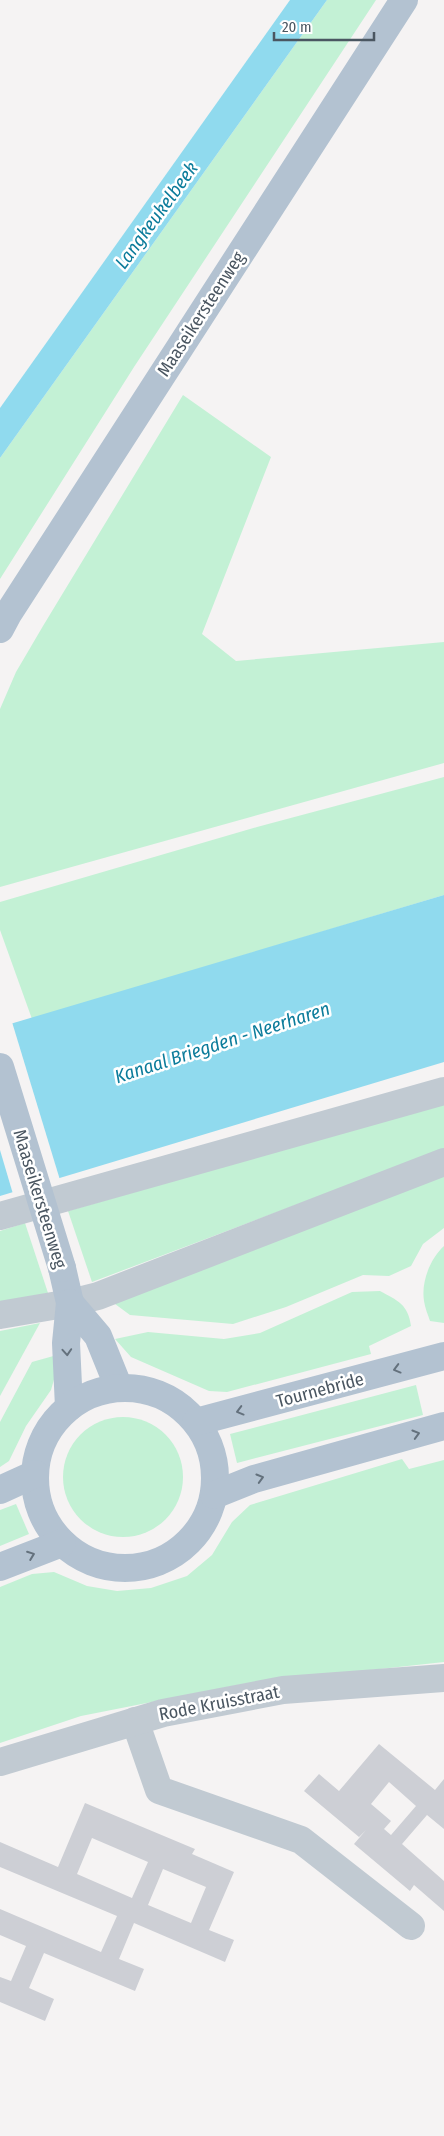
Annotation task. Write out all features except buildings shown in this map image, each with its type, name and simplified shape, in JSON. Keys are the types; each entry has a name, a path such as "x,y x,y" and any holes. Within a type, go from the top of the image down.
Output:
{"main road":[{"name":"Maaseikersteenweg","path":"0,629 404,0"},
{"name":"Maaseikersteenweg","path":"0,1067 62,1268 70,1303 66,1343 68,1407"},
{"name":"Maaseikersteenweg","path":"70,1303 98,1336 119,1388"},
{"name":"Tournebride","path":"196,1422 444,1356"},
{"path":"119,1388 150,1391 180,1406 196,1422 211,1450 216,1477 214,1495 207,1517 198,1532 185,1546 168,1558 142,1567 110,1567 85,1560 62,1543 50,1529 42,1513 35,1487 37,1456 44,1438 54,1421 68,1407 83,1398 99,1391 119,1388"},
{"path":"214,1495 254,1479 444,1426"},
{"path":"0,1490 35,1474"},
{"path":"0,1567 62,1543"}],"street":[{"path":"0,1216 444,1091"},
{"path":"0,1315 70,1303 110,1292 444,1162"},
{"name":"Rode Kruisstraat","path":"0,1762 163,1713 283,1690 444,1678"},
{"path":"134,1721 159,1790 301,1840 411,1926"}],"green space":[{"path":"327,0 376,0 134,367 0,579 0,458"},
{"path":"183,395 271,457 202,634 236,661 444,642 444,763 0,887 0,709 16,672"},
{"path":"444,777 444,895 32,1019 0,930 0,902 257,827"},
{"path":"444,1103 444,1149 92,1282 68,1211"},
{"path":"444,1170 444,1228 423,1244 411,1266 389,1276 363,1275 286,1307 233,1324 130,1315 111,1301"},
{"path":"25,1223 48,1293 0,1303 0,1231"},
{"path":"444,1246 444,1323 430,1321 423,1294 425,1279 431,1264"},
{"path":"380,1291 405,1308 411,1326 369,1346 371,1354 227,1392 209,1391 131,1357 115,1339 148,1332 224,1339 260,1333 352,1292"},
{"path":"40,1323 0,1396 0,1331"},
{"path":"57,1355 57,1369 51,1390 26,1426 9,1461 0,1467 0,1422 32,1362"},
{"path":"416,1385 423,1415 237,1463 230,1434"},
{"path":"123,1417 146,1421 166,1434 179,1454 183,1477 179,1500 166,1520 146,1533 123,1537 100,1533 80,1520 67,1500 63,1477 67,1454 80,1434 100,1421"},
{"path":"402,1459 409,1469 444,1460 444,1662 243,1684 81,1716 0,1743 0,1587 32,1574 54,1572 87,1586 117,1591 151,1588 187,1576 212,1555 232,1522 250,1505"},
{"path":"16,1504 29,1534 0,1546 0,1510"}],"water":[{"name":"Langkeukelbeek","path":"290,0 327,0 0,458 0,408"},
{"name":"Kanaal Briegden - Neerharen","path":"444,895 444,1062 0,1196 0,1027"}],"pier":[{"path":"12,1022 60,1180 13,1194 0,1150 0,1025"}]}
